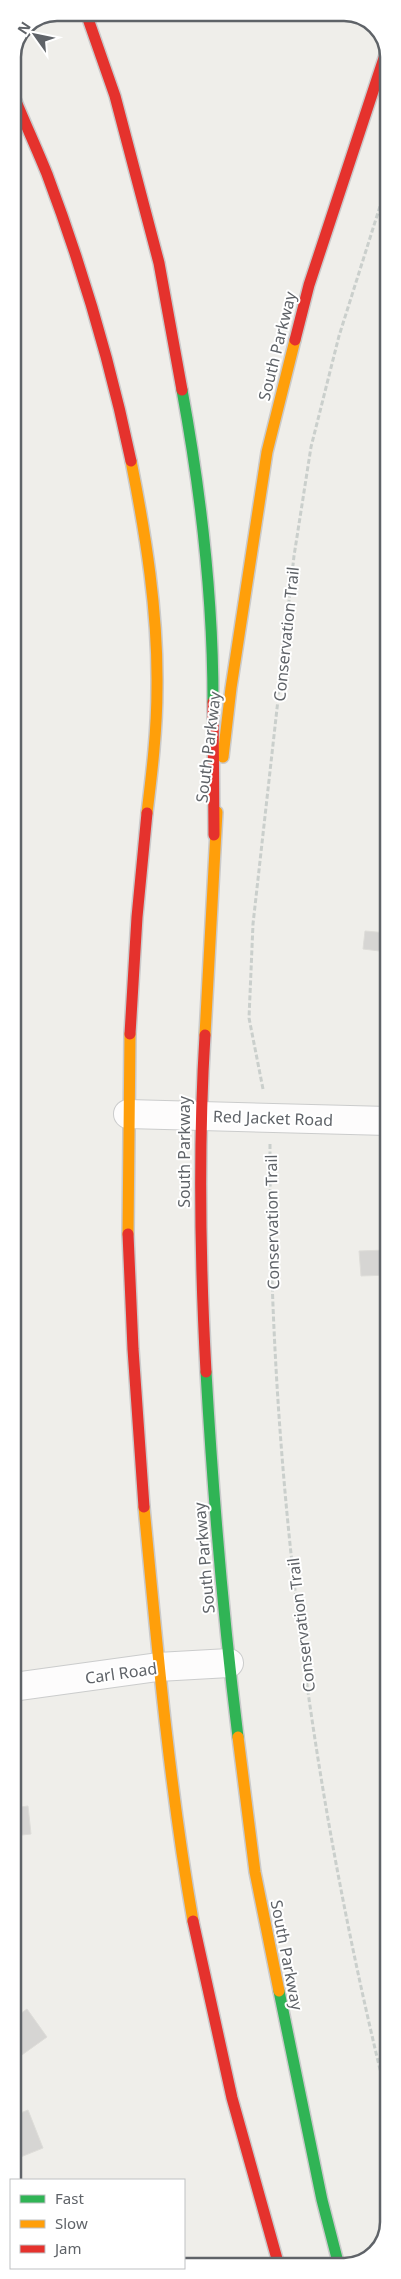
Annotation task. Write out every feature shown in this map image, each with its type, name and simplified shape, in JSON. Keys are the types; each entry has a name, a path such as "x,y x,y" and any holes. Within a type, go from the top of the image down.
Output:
{"main road":[{"path":"89,21 115,96 160,263 186,410 200,505 213,638 214,835"},
{"name":"South Parkway","path":"337,2257 322,2200 260,1901 229,1663 208,1413 201,1275 200,1116 214,835 231,688 267,452 309,285 379,71"},
{"path":"21,116 53,192 78,263 103,352 138,498 153,585 158,703 140,873 132,997 128,1114 128,1234 134,1382 158,1667 176,1817 203,1972 230,2096 276,2257"}],"street":[{"name":"Red Jacket Road","path":"128,1114 379,1121"},
{"name":"Carl Road","path":"22,1686 158,1667 229,1663"}],"path":[{"name":"Conservation Trail","path":"264,1096 249,1018 253,924 294,556 311,447 340,336 379,210"},
{"name":"Conservation Trail","path":"270,1141 274,1323 281,1439 304,1656 333,1854 380,2068"}],"building":[{"path":"365,931 379,932 379,951 363,949"},
{"path":"380,1250 380,1275 361,1276 359,1251"},
{"path":"28,1806 31,1834 22,1835 22,1807"},
{"path":"27,2009 47,2037 22,2055 22,2013"},
{"path":"28,2110 43,2148 22,2156 22,2112"}],"traffic: fast":[{"path":"182,390 205,546 211,624 213,702"},
{"path":"206,1372 219,1555 238,1737"},
{"path":"279,1991 322,2200 337,2257"}],"traffic: slow":[{"path":"223,757 231,688 267,452 295,340"},
{"path":"131,461 142,517 150,574 157,660 155,735 147,813"},
{"path":"205,1035 217,812"},
{"path":"128,1234 130,1034"},
{"path":"144,1507 170,1766 193,1921"},
{"path":"238,1737 255,1872 279,1991"}],"traffic: jam":[{"path":"89,21 115,96 159,263 182,390"},
{"path":"295,340 309,285 379,73"},
{"path":"21,113 47,174 84,280 105,353 131,461"},
{"path":"213,702 214,835"},
{"path":"130,1034 137,917 147,813"},
{"path":"205,1035 201,1120 201,1204 206,1372"},
{"path":"128,1234 133,1349 144,1507"},
{"path":"193,1921 232,2098 277,2257"}]}
